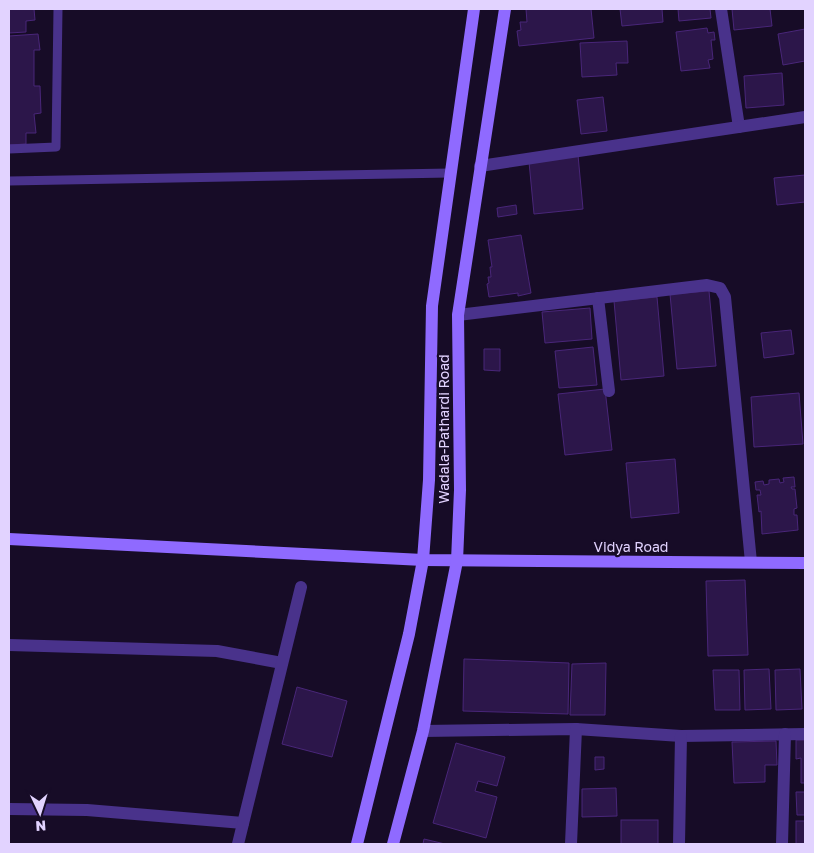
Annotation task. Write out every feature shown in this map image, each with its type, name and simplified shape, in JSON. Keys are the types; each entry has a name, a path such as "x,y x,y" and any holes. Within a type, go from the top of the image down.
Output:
{"main road":[{"name":"Wadala-Pathardi Road","path":"357,844 409,634 423,560 429,480 432,306 474,9"},
{"name":"Wadala-Pathardi Road","path":"393,844 423,731 457,561 460,490 458,316 505,9"},
{"name":"Vidya Road","path":"9,539 423,560 805,563"}],"street":[{"path":"721,9 739,127"},
{"path":"480,166 805,117"},
{"path":"458,316 707,285 720,288 725,297 751,562"},
{"path":"598,298 609,391"},
{"path":"238,844 301,587"},
{"path":"9,645 217,651 282,663"},
{"path":"423,731 576,729 681,736 805,734"},
{"path":"571,844 576,729"},
{"path":"782,844 785,734"},
{"path":"679,844 681,736"},
{"path":"9,809 87,810 243,823"}],"lane":[{"path":"9,149 56,147 58,9"},
{"path":"9,181 450,172"}],"building":[{"path":"9,9 34,9 35,20 26,21 26,32 9,33"},
{"path":"526,9 591,9 594,38 519,46 517,31 521,30 520,22 527,22"},
{"path":"620,9 662,9 663,22 622,26"},
{"path":"678,9 710,9 711,18 679,21"},
{"path":"732,9 770,9 772,26 734,30"},
{"path":"707,28 708,33 714,32 715,40 711,40 713,59 708,60 710,68 681,71 676,32"},
{"path":"805,29 805,61 783,65 778,34"},
{"path":"38,34 40,50 34,50 34,86 40,86 41,113 34,114 36,133 26,133 26,144 9,145 9,36"},
{"path":"627,41 628,63 616,63 617,75 582,77 580,43"},
{"path":"782,73 784,105 746,108 744,76"},
{"path":"603,97 607,131 581,134 577,100"},
{"path":"578,155 583,209 534,214 529,162"},
{"path":"805,175 805,202 777,205 774,178"},
{"path":"516,205 517,214 498,217 497,208"},
{"path":"521,235 531,293 518,296 518,293 489,297 487,284 489,283 488,277 491,277 490,267 492,267 488,240"},
{"path":"709,291 716,366 677,369 670,294"},
{"path":"657,297 664,376 621,380 614,301"},
{"path":"590,308 592,339 545,343 542,312"},
{"path":"791,330 794,354 764,358 761,333"},
{"path":"593,347 597,385 559,388 555,351"},
{"path":"484,349 500,349 500,371 484,370"},
{"path":"605,389 612,450 565,455 558,394"},
{"path":"799,393 803,444 754,447 751,397"},
{"path":"675,459 679,513 631,518 626,463"},
{"path":"794,477 795,487 791,487 795,489 797,508 794,509 794,515 797,515 798,530 762,534 761,511 759,512 757,495 761,495 760,490 756,490 755,482 763,481 764,485 769,484 769,480 779,479 780,483 784,482 783,478"},
{"path":"745,580 748,655 708,656 706,581"},
{"path":"464,659 569,663 568,714 463,711"},
{"path":"606,663 605,715 570,715 572,664"},
{"path":"769,669 771,709 745,710 744,670"},
{"path":"800,669 802,709 776,710 775,670"},
{"path":"713,670 739,670 740,710 715,710"},
{"path":"297,687 347,701 332,757 282,744"},
{"path":"796,740 805,740 805,783 801,783 801,758 796,759"},
{"path":"776,741 777,765 765,765 765,782 734,783 732,742"},
{"path":"456,743 505,757 497,786 478,781 475,791 497,797 486,838 433,823"},
{"path":"595,757 604,757 604,769 595,770"},
{"path":"616,788 617,816 582,817 582,789"},
{"path":"796,792 805,792 805,815 797,815"},
{"path":"621,820 658,820 658,844 621,844"},
{"path":"796,821 805,821 805,844 796,844"},
{"path":"424,839 445,844 423,844"}]}
